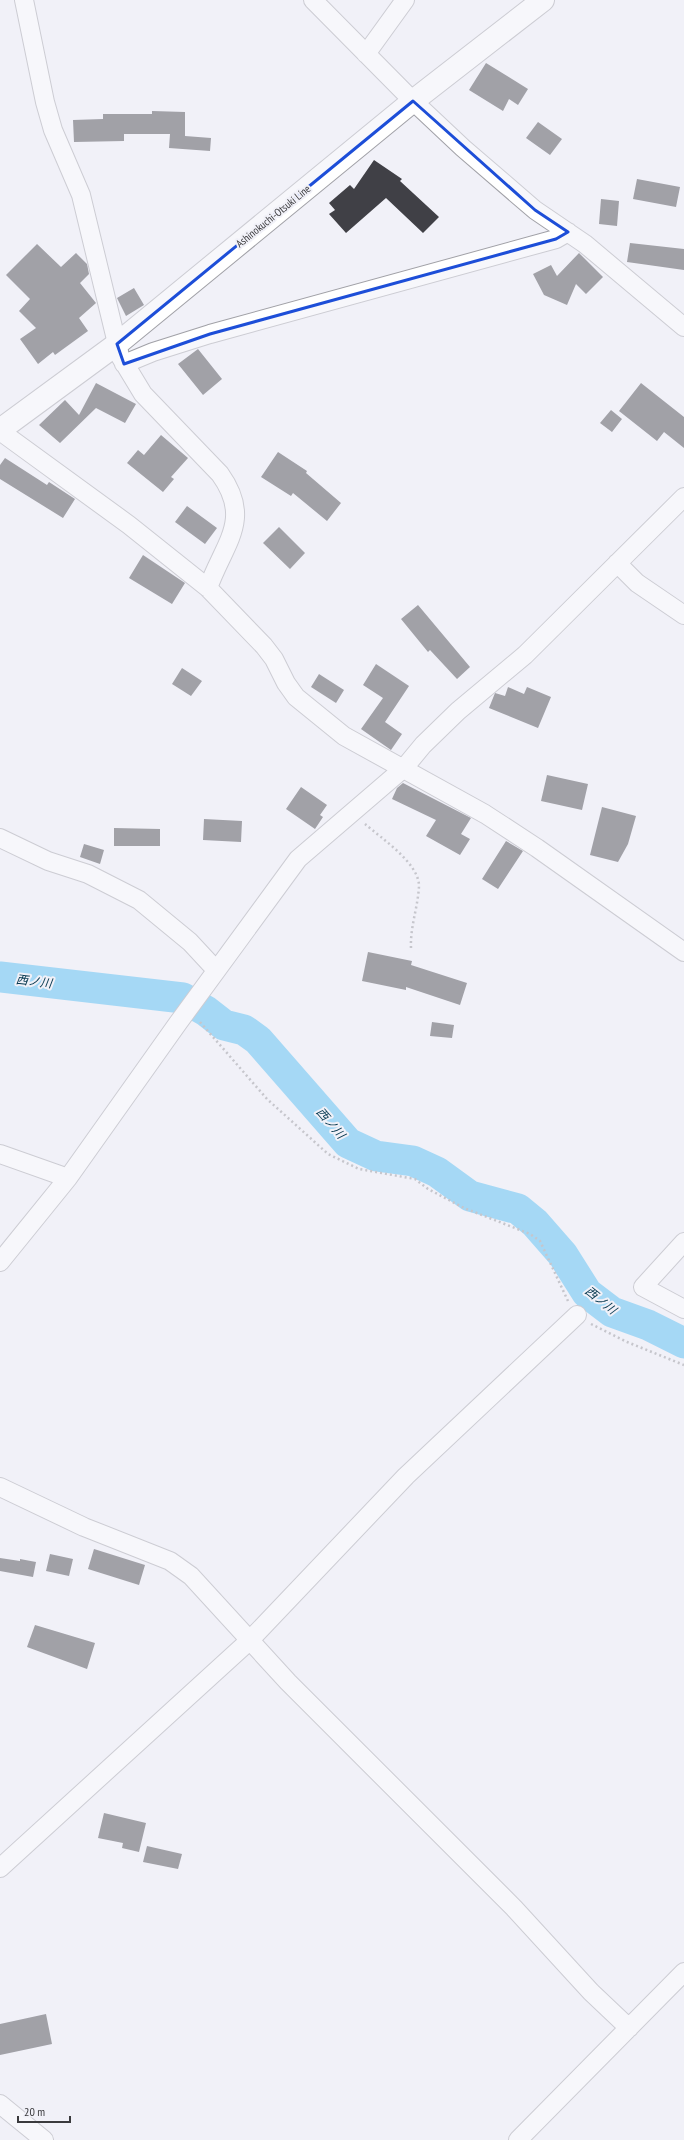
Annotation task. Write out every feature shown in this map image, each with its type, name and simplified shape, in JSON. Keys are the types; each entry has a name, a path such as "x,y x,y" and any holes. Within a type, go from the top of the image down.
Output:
{"main road":[{"name":"Ashinokuchi-Otsuki Line","path":"0,430 121,354 413,101 543,0"}],"street":[{"path":"24,0 47,109 53,130 81,195 121,354 143,394 220,474 235,504 235,525 208,588"},
{"path":"312,0 413,101 463,148 535,210 568,232 628,278 684,327"},
{"path":"366,54 405,0"},
{"path":"121,354 153,352 210,334 556,239 568,232"},
{"path":"0,430 129,525 208,588 264,646 274,659 286,683 296,697 344,736 485,814 518,835 684,952"},
{"path":"0,1262 68,1178 216,970 298,859 404,768 423,745 458,711 525,655 684,497"},
{"path":"617,563 637,583 684,615"},
{"path":"0,838 48,862 88,874 139,900 190,942 216,970"},
{"path":"0,1154 68,1178"},
{"path":"684,1242 643,1287 684,1309"},
{"path":"0,1868 249,1641 406,1476 577,1315"},
{"path":"0,1487 84,1527 170,1561 191,1576 249,1641 514,1908 591,1992 629,2028"},
{"path":"518,2140 684,1972"},
{"path":"0,2104 44,2140"}],"path":[{"path":"352,813 405,858 417,877 419,885 411,929 411,948"},
{"path":"193,1003 267,1099 328,1154 359,1169 415,1179 428,1189 464,1208 530,1234 540,1241 564,1294 577,1315 627,1342 684,1365"}],"highlighted area":[{"path":"413,101 535,210 568,232 556,239 210,334 124,364 117,344"}],"building":[{"path":"486,63 528,89 518,105 509,99 503,111 469,90"},
{"path":"152,111 185,112 185,136 211,138 210,151 169,148 170,134 124,134 124,141 74,142 73,120 103,119 103,114 152,114"},
{"path":"538,122 562,139 550,155 526,138"},
{"path":"374,160 402,179 400,181 439,217 423,233 386,198 346,233 329,214 335,210 329,203 350,185 354,189"},
{"path":"637,179 680,187 676,207 633,199"},
{"path":"601,199 619,201 617,226 599,224"},
{"path":"630,243 684,249 684,270 627,262"},
{"path":"37,244 61,267 76,253 87,264 89,274 80,283 96,303 79,318 88,331 55,355 53,352 38,364 20,339 36,328 19,311 30,299 6,275"},
{"path":"579,253 603,277 586,294 576,284 567,305 544,295 533,274 551,265 557,276"},
{"path":"134,288 144,305 126,316 117,298"},
{"path":"198,349 222,379 203,395 178,364"},
{"path":"96,383 136,404 125,423 96,408 60,443 39,425 65,400 79,415"},
{"path":"641,383 684,417 684,448 664,432 657,441 619,411"},
{"path":"611,410 622,419 612,432 600,423"},
{"path":"161,435 188,458 171,477 174,479 163,492 127,463 138,450 144,455"},
{"path":"278,452 307,471 306,473 341,503 327,521 293,493 291,496 261,477"},
{"path":"5,458 47,485 49,482 75,499 63,518 0,479 0,465"},
{"path":"187,506 217,528 205,544 175,522"},
{"path":"279,527 305,553 290,569 263,543"},
{"path":"143,555 185,583 172,604 129,578"},
{"path":"418,605 470,667 457,679 430,650 428,652 401,619"},
{"path":"376,664 409,686 385,722 402,734 391,750 361,729 383,698 363,685"},
{"path":"182,668 202,681 191,696 172,684"},
{"path":"319,674 344,690 336,703 311,687"},
{"path":"508,687 524,694 527,687 551,697 538,728 489,708 495,693 505,696"},
{"path":"547,775 588,784 582,810 541,801"},
{"path":"403,783 471,818 461,834 470,839 460,855 426,836 436,820 392,799 397,788"},
{"path":"301,787 327,805 320,815 323,817 315,829 286,809"},
{"path":"602,807 636,816 628,844 618,862 590,855"},
{"path":"204,819 242,821 241,842 203,840"},
{"path":"114,828 160,829 160,846 114,846"},
{"path":"506,841 523,851 498,889 482,879"},
{"path":"84,844 104,850 100,864 80,857"},
{"path":"368,952 412,961 411,965 467,983 460,1005 406,987 406,990 362,981"},
{"path":"432,1022 454,1025 452,1038 430,1036"},
{"path":"94,1549 145,1565 139,1585 88,1569"},
{"path":"50,1554 73,1559 69,1576 46,1571"},
{"path":"0,1558 20,1561 20,1559 36,1562 33,1577 0,1571"},
{"path":"35,1625 95,1643 87,1669 27,1647"},
{"path":"104,1813 146,1823 139,1852 122,1848 123,1843 98,1838"},
{"path":"147,1846 182,1854 178,1869 143,1862"},
{"path":"46,2014 52,2044 0,2055 0,2024"}],"waterway":[{"name":"西ノ川","path":"0,977 183,998 206,1011 224,1025 244,1030 258,1040 348,1143 376,1156 413,1161 437,1172 470,1196 518,1209 535,1223 563,1255 587,1293 612,1312 648,1325 684,1343"}]}
